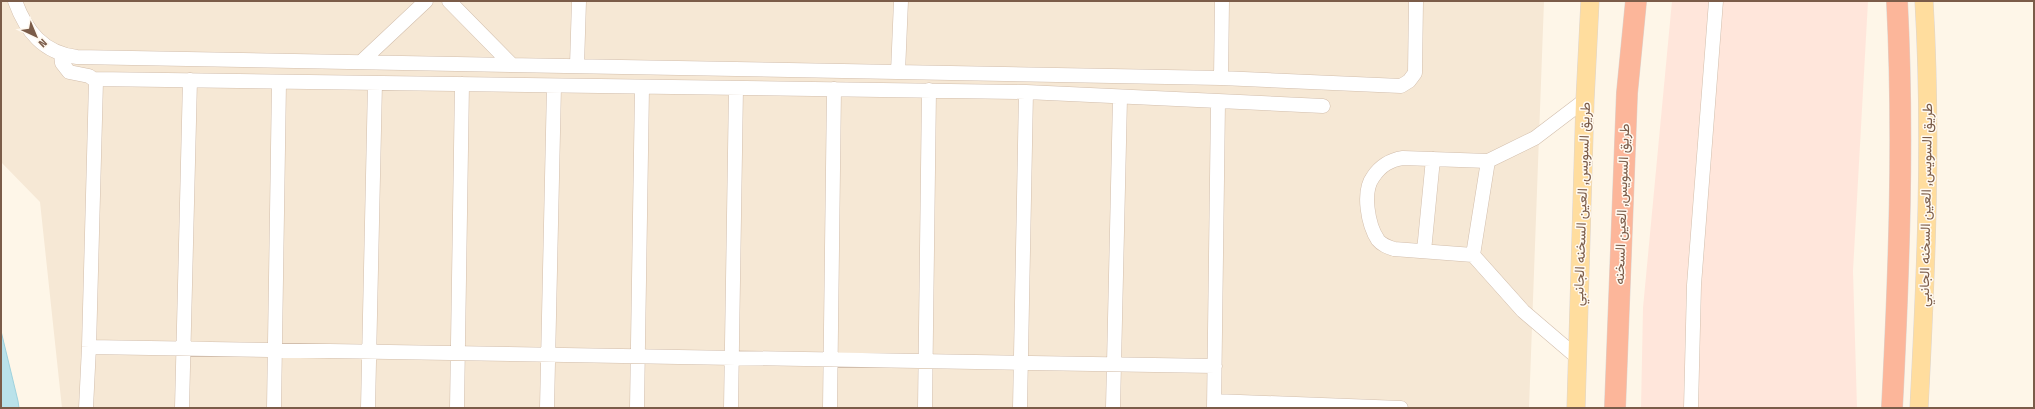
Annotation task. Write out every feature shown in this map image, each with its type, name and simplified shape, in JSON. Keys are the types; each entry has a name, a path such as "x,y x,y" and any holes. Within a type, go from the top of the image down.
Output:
{"highway":[{"name":"طريق السويس, العين السخنه","path":"1615,408 1626,93 1636,1"},
{"path":"1892,408 1901,179 1901,78 1897,1"}],"main road":[{"name":"طريق السويس, العين السخنه الجانبي","path":"1576,408 1585,100 1590,1"},
{"name":"طريق السويس, العين السخنه الجانبي","path":"1919,408 1928,191 1928,114 1924,1"}],"street":[{"path":"15,1 24,24 31,34 44,44 62,54 77,58 577,65 1221,78 1401,86 1409,82 1415,73 1416,1"},
{"path":"361,62 426,1"},
{"path":"449,1 511,64"},
{"path":"577,65 579,1"},
{"path":"898,72 901,1"},
{"path":"1221,78 1222,1"},
{"path":"1691,408 1694,284 1716,1"},
{"path":"62,54 62,63 68,72 89,76 95,79 279,83 462,84 642,88 1026,92 1120,98 1323,106"},
{"path":"86,408 89,347 95,79"},
{"path":"182,408 190,80"},
{"path":"274,408 279,83"},
{"path":"368,408 375,84"},
{"path":"457,408 462,84"},
{"path":"547,408 554,86"},
{"path":"637,408 642,88"},
{"path":"731,408 736,88"},
{"path":"830,408 834,89"},
{"path":"925,408 929,90"},
{"path":"1020,408 1026,92"},
{"path":"1113,408 1120,98"},
{"path":"1578,358 1523,311 1473,255 1394,249 1384,245 1378,240 1366,208 1371,178 1381,166 1391,160 1403,158 1488,161 1535,138 1585,100"},
{"path":"1218,102 1214,405 1401,408"},
{"path":"1424,252 1433,159"},
{"path":"1473,255 1488,161"},
{"path":"89,347 1215,366"}],"shaded area":[{"path":"1,1 1544,1 1529,408 62,408 40,202 1,162"},
{"path":"1672,1 1868,1 1853,271 1857,408 1641,408 1643,308"}],"water":[{"path":"1,331 18,401 19,408 1,408"}]}
